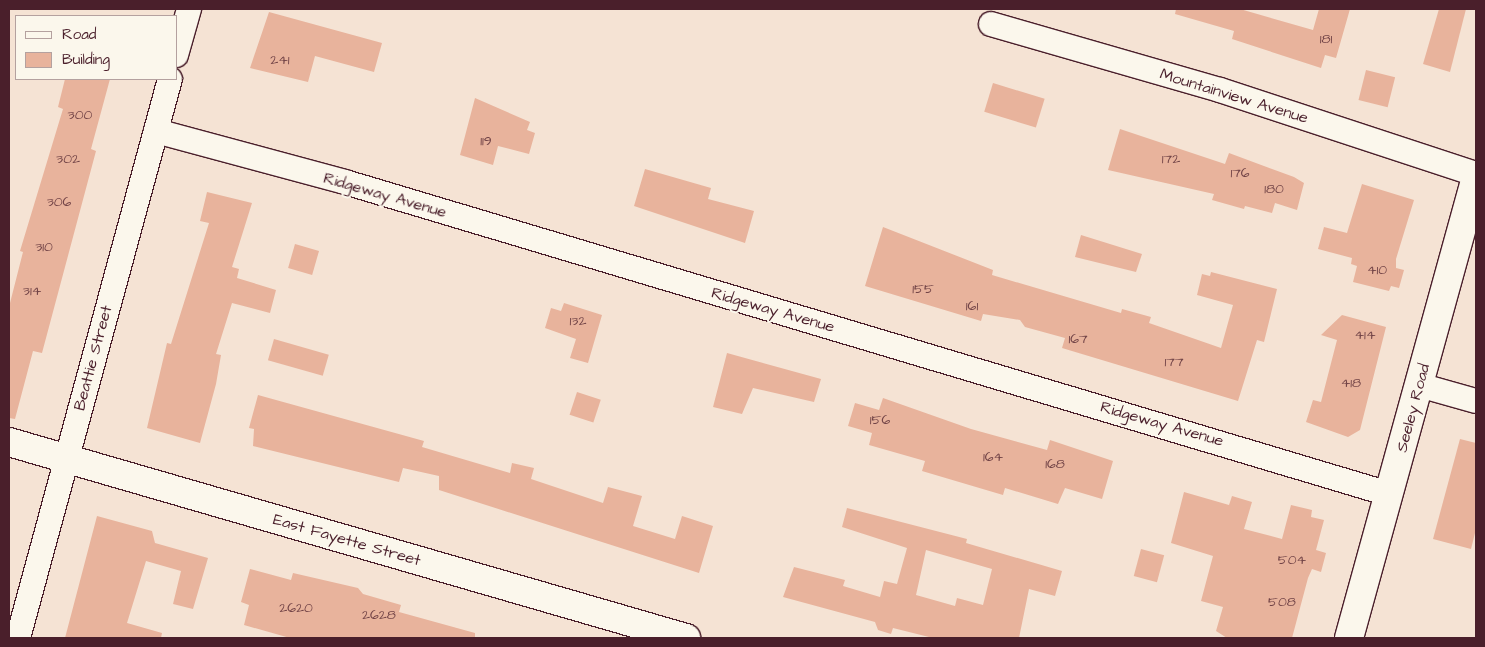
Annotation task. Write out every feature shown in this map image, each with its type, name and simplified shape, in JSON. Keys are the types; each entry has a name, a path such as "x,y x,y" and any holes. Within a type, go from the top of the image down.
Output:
{"street":[{"path":"178,48 189,9"},
{"name":"Mountainview Avenue","path":"991,24 1220,90 1476,174"},
{"name":"Beattie Street","path":"18,638 170,80"},
{"name":"Ridgeway Avenue","path":"156,131 345,182 1389,494"},
{"name":"Seeley Road","path":"1349,638 1476,178"},
{"path":"1419,385 1476,401"},
{"name":"East Fayette Street","path":"9,442 686,638"}],"building":[{"path":"1176,9 1240,9 1313,30 1319,9 1350,9 1336,58 1325,55 1321,68 1232,39 1234,31 1175,14"},
{"path":"1439,9 1466,9 1450,72 1423,64"},
{"path":"269,12 382,43 374,72 315,56 308,82 250,68"},
{"path":"1366,70 1395,77 1388,107 1359,100"},
{"path":"65,80 110,80 91,149 96,151 42,353 33,351 15,419 9,418 9,307 23,252 20,251 63,109 58,107"},
{"path":"993,83 1045,99 1036,127 984,112"},
{"path":"475,98 530,122 527,130 535,133 529,154 498,146 493,165 460,155"},
{"path":"1120,129 1225,164 1229,153 1294,177 1304,183 1297,210 1275,203 1272,213 1245,206 1244,209 1212,200 1214,194 1108,170"},
{"path":"645,169 711,188 708,199 754,211 745,243 634,206"},
{"path":"1362,184 1414,200 1396,259 1396,268 1404,270 1399,288 1391,286 1389,291 1353,282 1357,266 1351,264 1352,258 1318,249 1324,227 1347,233"},
{"path":"207,192 252,203 232,267 239,269 237,278 276,290 270,313 232,303 216,354 221,355 216,384 200,443 147,428 167,343 171,344 209,223 200,221"},
{"path":"883,227 993,270 992,275 1121,313 1122,309 1151,317 1149,323 1221,348 1233,305 1197,295 1202,274 1210,276 1211,272 1277,289 1264,342 1257,340 1238,401 1062,348 1065,338 1025,327 1020,320 983,314 981,321 865,286"},
{"path":"1081,235 1142,254 1136,272 1075,257"},
{"path":"295,244 319,251 312,275 288,268"},
{"path":"564,303 602,315 588,363 570,358 576,339 545,328 551,308 561,311"},
{"path":"1342,315 1386,327 1360,430 1348,437 1306,422 1313,400 1321,402 1337,340 1321,335"},
{"path":"274,339 329,355 323,376 268,360"},
{"path":"727,353 821,379 814,402 753,388 742,414 713,407"},
{"path":"577,392 601,400 593,423 570,415"},
{"path":"258,395 424,441 422,447 510,473 512,463 534,468 531,479 603,503 608,487 642,496 633,526 675,539 682,516 713,526 699,573 439,490 439,476 403,468 399,482 253,446 254,429 249,428"},
{"path":"883,398 971,429 1047,450 1050,440 1113,461 1102,499 1065,488 1058,504 1005,488 1003,495 922,471 925,461 869,445 872,433 848,426 855,403 879,410"},
{"path":"1460,439 1476,443 1476,529 1471,549 1433,539"},
{"path":"1184,492 1229,505 1232,496 1252,502 1244,529 1282,539 1291,505 1312,510 1311,517 1324,520 1316,550 1326,553 1321,572 1312,569 1308,578 1292,638 1227,638 1216,631 1223,607 1201,601 1213,556 1171,543"},
{"path":"847,508 967,539 966,543 1062,571 1055,596 1029,589 1019,638 933,638 893,628 891,634 878,630 875,622 783,597 794,567 845,580 843,586 880,597 884,581 897,584 907,548 842,527","holes":["926,550 992,569 983,605 957,598 955,606 916,595"]},
{"path":"97,516 152,531 155,543 208,558 193,609 173,604 181,571 146,561 127,623 162,633 161,638 65,638"},
{"path":"1141,549 1164,555 1157,582 1134,576"},
{"path":"250,569 291,580 293,573 358,588 363,594 401,605 399,612 475,633 475,638 290,638 244,625 249,605 241,602"}]}
